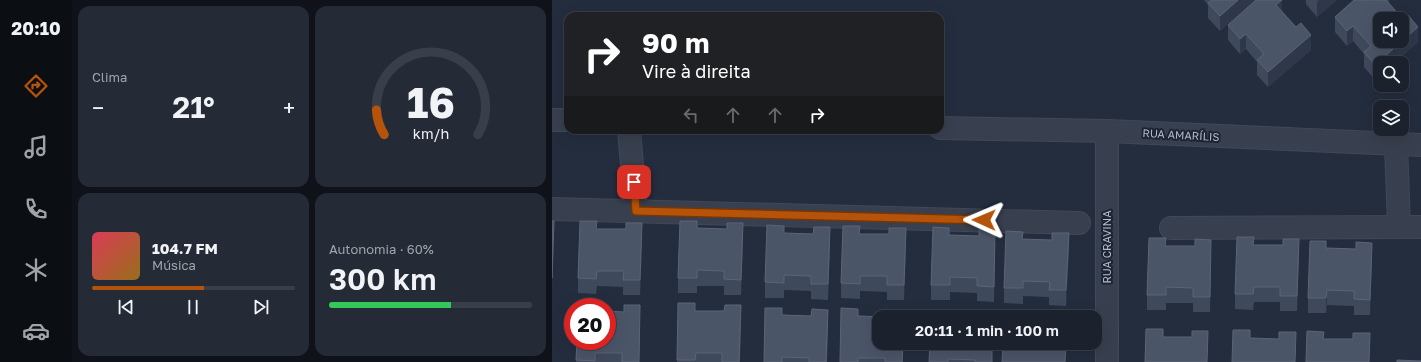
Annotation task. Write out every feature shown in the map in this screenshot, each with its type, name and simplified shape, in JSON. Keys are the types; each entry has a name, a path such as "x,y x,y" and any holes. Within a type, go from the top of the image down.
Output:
{"street":[{"path":"552,120 564,120"},
{"name":"RUA AMARÍLIS","path":"944,128 1107,131 1421,145"},
{"name":"RUA CRAVINA","path":"1107,131 1108,362"},
{"path":"629,134 636,211"},
{"path":"1396,144 1399,228"},
{"path":"552,209 1079,223"},
{"path":"1171,228 1421,227"}],"building":[{"path":"1212,0 1238,0 1220,16 1208,3"},
{"path":"1256,0 1282,0 1276,5 1296,27 1301,23 1311,35 1268,72 1257,60 1264,54 1246,34 1240,39 1228,25"},
{"path":"1354,0 1386,0 1397,12 1373,12 1373,48 1394,48 1385,56 1373,56 1373,63 1364,52 1371,46 1353,26 1347,31 1335,17"},
{"path":"1409,16 1418,27 1409,35"},
{"path":"552,221 554,221 552,278"},
{"path":"580,221 597,221 596,229 626,229 626,223 642,223 640,280 623,280 624,271 597,271 596,279 578,278"},
{"path":"680,221 697,221 697,228 727,229 727,223 743,223 741,280 724,279 724,271 697,270 697,278 678,278"},
{"path":"767,225 784,226 784,233 813,234 814,227 830,227 828,284 811,284 811,276 784,275 784,283 765,282"},
{"path":"843,226 860,226 859,234 889,234 889,228 906,228 904,285 887,285 887,276 860,276 860,284 841,283"},
{"path":"933,227 949,228 949,235 979,236 979,229 995,229 994,287 977,286 977,278 950,277 950,285 931,285"},
{"path":"1006,231 1023,232 1022,239 1052,240 1052,233 1069,233 1066,290 1049,290 1050,282 1023,281 1023,288 1004,288"},
{"path":"1237,237 1254,237 1253,245 1283,245 1283,239 1299,239 1297,296 1280,296 1280,287 1254,287 1253,294 1235,294"},
{"path":"1149,238 1166,238 1165,246 1195,246 1195,239 1211,240 1210,297 1193,297 1193,288 1166,287 1166,295 1147,295"},
{"path":"1310,241 1326,241 1326,248 1356,249 1356,242 1372,243 1370,300 1354,299 1354,291 1327,290 1326,298 1308,298"},
{"path":"678,303 695,303 695,311 724,311 725,305 741,305 739,362 722,362 722,353 696,353 695,360 677,360"},
{"path":"624,305 640,305 639,362 622,362 622,353 595,353 595,361 576,360 577,350 616,350 616,312 624,312"},
{"path":"765,308 782,308 782,315 811,316 812,309 828,310 826,362 809,362 809,358 782,357 782,362 764,362"},
{"path":"841,308 858,309 858,316 872,316 872,350 903,350 902,362 885,362 885,358 858,358 858,362 840,362"},
{"path":"1146,329 1163,329 1163,337 1192,337 1192,331 1208,331 1207,362 1145,362"},
{"path":"1233,330 1250,330 1250,338 1279,339 1279,332 1296,332 1295,362 1232,362"},
{"path":"1307,331 1324,332 1323,339 1353,339 1353,333 1370,333 1369,362 1306,362"},
{"path":"930,350 992,350 992,362 948,359 948,362 929,362"},
{"path":"1003,350 1066,350 1065,362 1002,362"},
{"path":"1397,360 1421,361 1421,362 1397,362"}],"route":[{"path":"634,182 636,211 984,220"}]}
